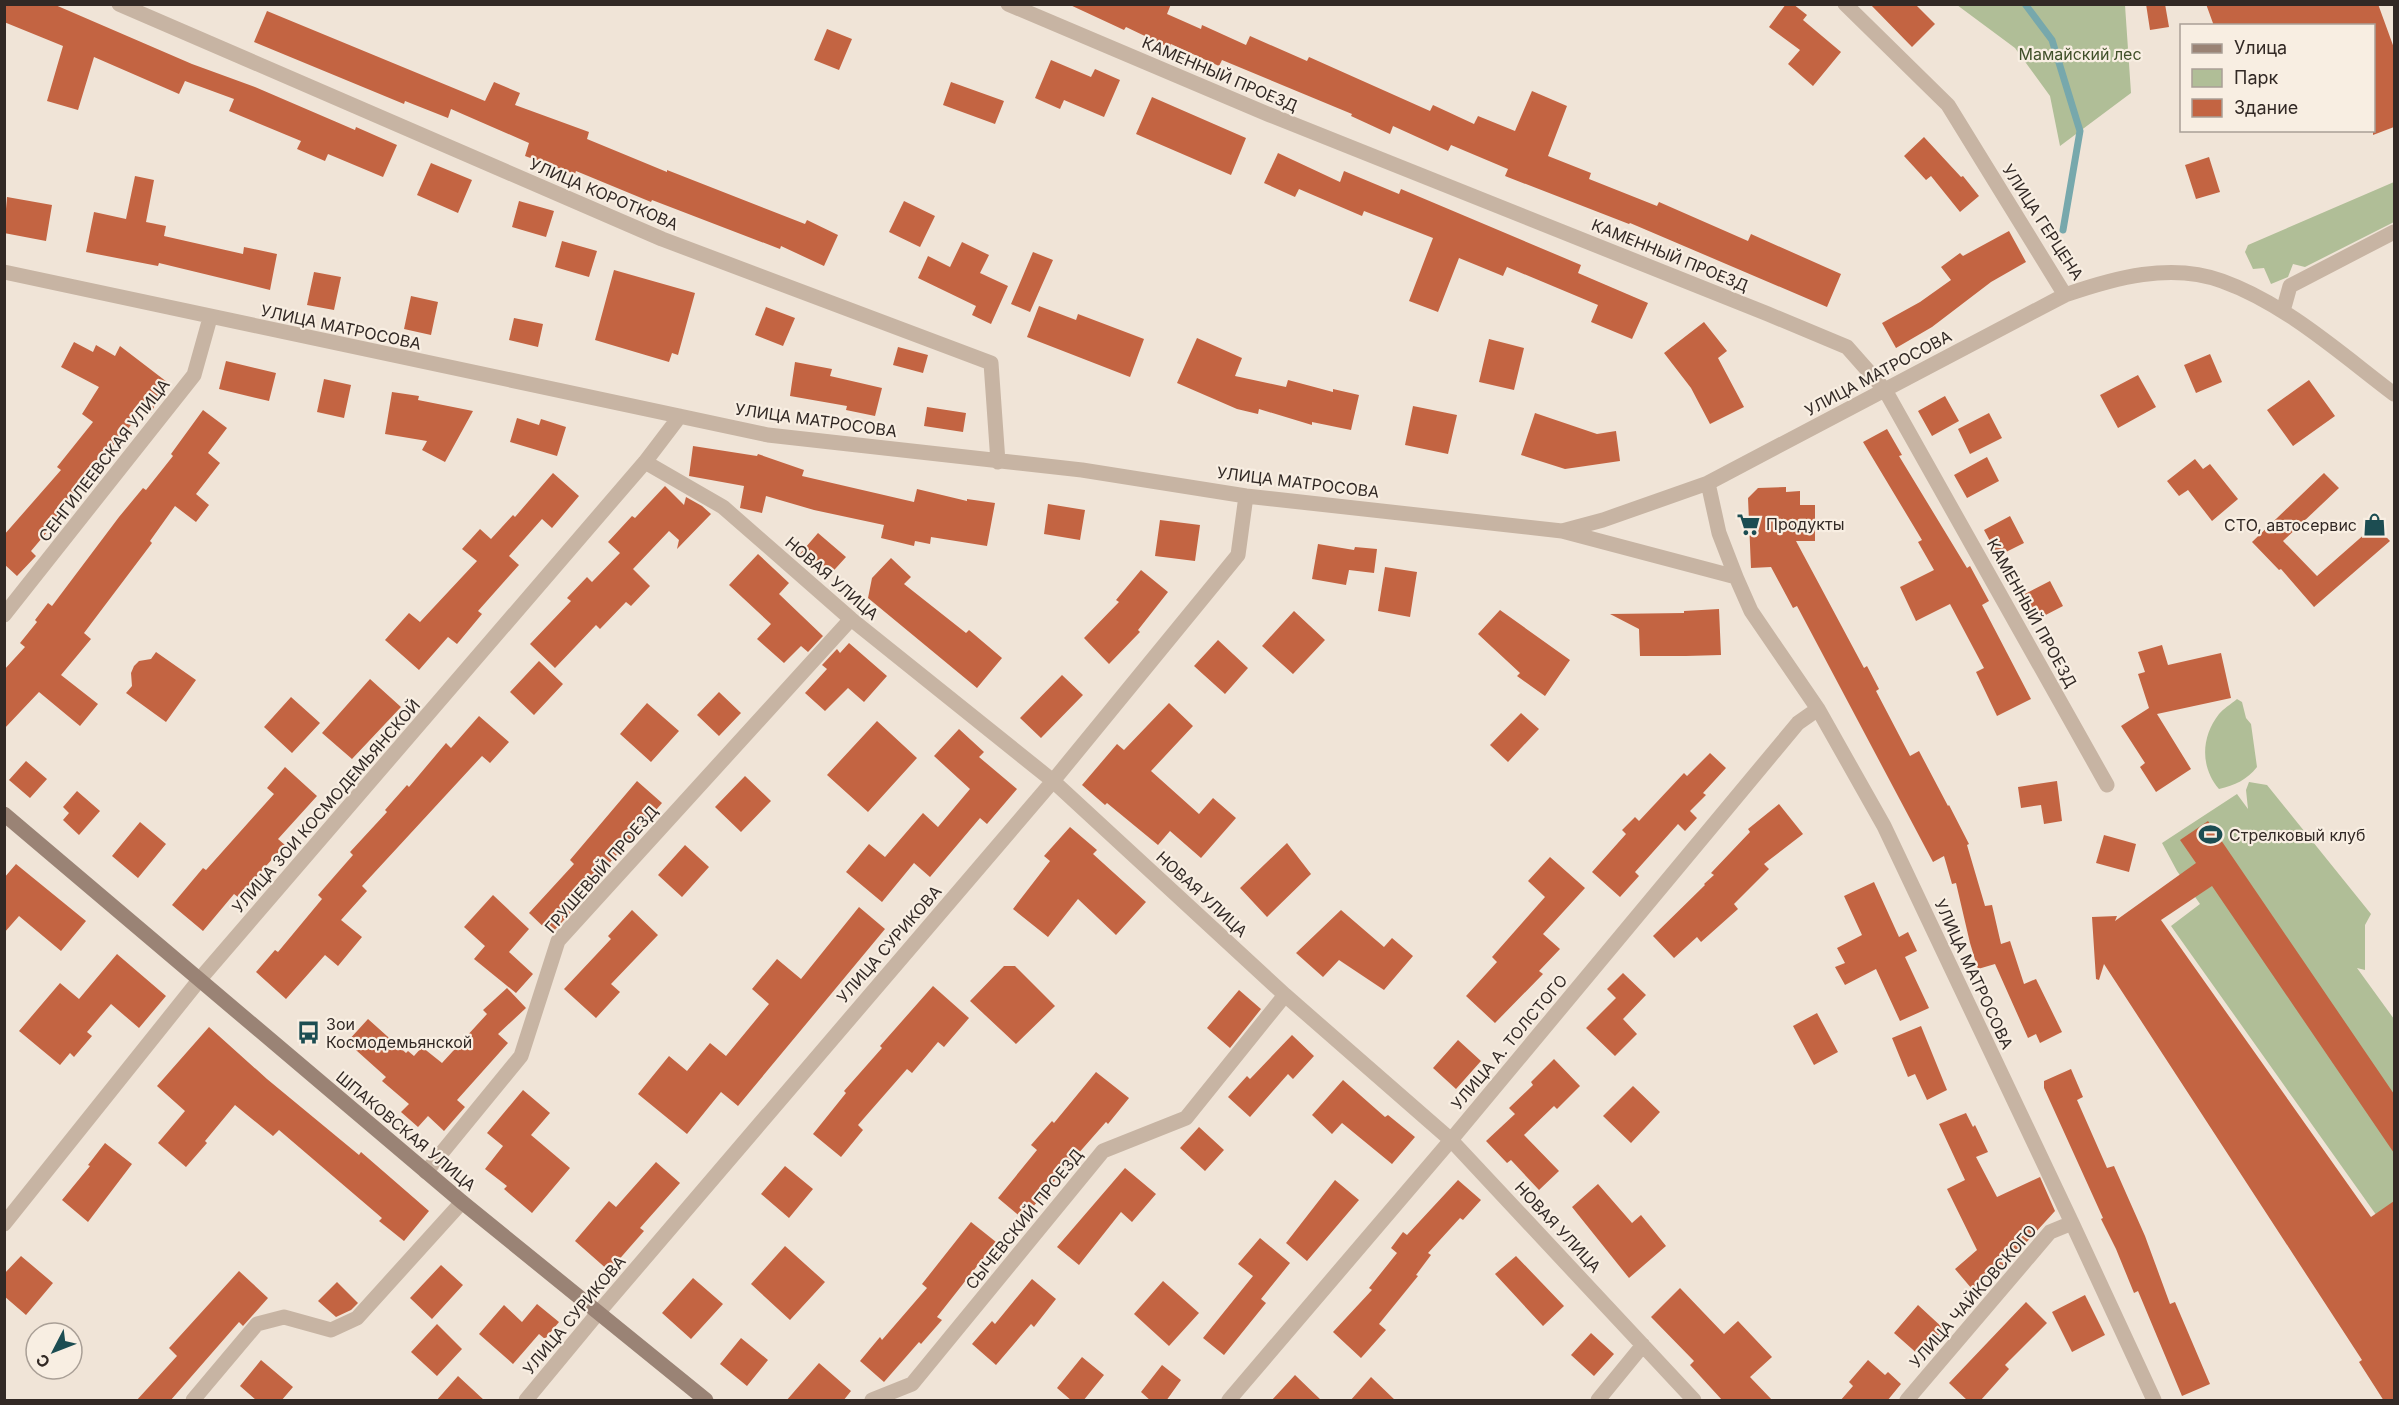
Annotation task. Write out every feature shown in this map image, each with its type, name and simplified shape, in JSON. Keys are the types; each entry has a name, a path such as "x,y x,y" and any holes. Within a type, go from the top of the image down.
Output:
{"main road":[{"name":"ШПАКОВСКАЯ УЛИЦА","path":"4,814 426,1172 706,1401"}],"street":[{"name":"УЛИЦА КОРОТКОВА","path":"118,4 662,239 991,363 998,462"},
{"name":"КАМЕННЫЙ ПРОЕЗД","path":"1008,4 1270,115 1846,347 1885,390 2107,785"},
{"name":"УЛИЦА ГЕРЦЕНА","path":"1845,4 1948,105 2065,295 2122,278 2158,273 2222,280 2283,311 2394,394"},
{"path":"2283,311 2290,286 2394,232"},
{"name":"УЛИЦА МАТРОСОВА","path":"4,272 210,318 768,435 1082,470 1246,496 1562,531 1736,577"},
{"name":"УЛИЦА МАТРОСОВА","path":"1562,531 1603,520 1708,483 2065,295"},
{"name":"СЕНГИЛЕЕВСКАЯ УЛИЦА","path":"4,615 194,375 210,318"},
{"name":"УЛИЦА ЗОИ КОСМОДЕМЬЯНСКОЙ","path":"4,1224 200,979 645,462 680,416"},
{"name":"НОВАЯ УЛИЦА","path":"645,462 723,507 851,619 1053,781 1285,995 1451,1140 1694,1401"},
{"name":"УЛИЦА МАТРОСОВА","path":"1708,483 1719,533 1751,611 1818,709 1884,826 2154,1401"},
{"name":"УЛИЦА СУРИКОВА","path":"526,1401 598,1313 1053,781 1238,555 1246,496"},
{"name":"ГРУШЕВЫЙ ПРОЕЗД","path":"426,1172 521,1056 558,941 851,619"},
{"name":"УЛИЦА А. ТОЛСТОГО","path":"1229,1401 1451,1140 1798,723 1818,709"},
{"name":"СЫЧЕВСКИЙ ПРОЕЗД","path":"872,1401 912,1384 1103,1150 1186,1118 1285,995"},
{"path":"193,1401 257,1324 284,1317 331,1330 357,1318 462,1202"},
{"name":"УЛИЦА ЧАЙКОВСКОГО","path":"1907,1401 2050,1233 2072,1223"},
{"path":"1598,1401 1643,1345"}],"green space":[{"name":"Мамайский лес","path":"1957,5 2125,5 2131,93 2060,146 2050,96 2015,48"},
{"path":"2394,182 2394,222 2305,267 2293,264 2288,277 2271,284 2264,268 2253,269 2245,252 2248,245"},
{"path":"2237,699 2242,702 2246,718 2251,724 2257,767 2240,781 2219,789 2208,771 2206,742 2219,714"},
{"path":"2249,782 2267,785 2371,914 2365,925 2365,970 2357,968 2394,1019 2394,1240 2171,926 2200,904 2177,871 2162,843 2237,794 2248,809 2246,790"}],"building":[{"path":"4,4 53,4 192,64 397,145 383,177 328,154 325,161 297,149 301,141 229,111 234,99 185,81 179,94 94,57 78,110 47,101 63,46 4,22"},
{"path":"1068,4 1171,4 1167,14 1201,29 1202,25 1246,45 1250,36 1307,61 1309,57 1430,111 1433,105 1474,124 1478,116 1515,131 1532,91 1567,106 1548,156 1591,173 1589,179 1657,206 1659,202 1748,241 1751,234 1841,274 1827,307 1630,223 1505,176 1508,169 1451,145 1448,151 1393,126 1390,134 1351,116 1352,114 1222,60 1219,66 1171,44 1170,48 1126,27 1124,30"},
{"path":"1786,4 1793,4 1807,15 1803,20 1841,52 1813,86 1788,64 1800,50 1769,27"},
{"path":"1870,4 1915,4 1935,24 1912,47"},
{"path":"2146,4 2165,4 2169,27 2150,30"},
{"path":"2206,4 2378,4 2394,48 2394,127 2373,135 2375,132 2375,24 2213,24"},
{"path":"267,11 485,101 494,82 520,93 515,105 589,132 587,139 805,224 807,220 838,235 824,266 781,246 780,249 652,200 651,202 576,171 575,174 525,156 529,143 451,109 448,118 405,101 404,104 254,42"},
{"path":"827,29 852,39 839,70 814,60"},
{"path":"1051,60 1091,77 1095,69 1120,80 1104,117 1064,100 1060,109 1035,98"},
{"path":"951,82 1004,101 995,124 943,105"},
{"path":"1152,97 1246,138 1231,175 1136,134"},
{"path":"1924,137 1961,177 1963,176 1979,196 1960,212 1931,176 1926,180 1904,156"},
{"path":"1278,153 1340,182 1344,171 1399,194 1401,189 1581,265 1578,273 1648,303 1632,339 1591,322 1598,305 1507,267 1503,276 1459,258 1438,312 1409,301 1433,238 1364,211 1362,216 1299,189 1295,197 1264,183"},
{"path":"2209,157 2220,192 2196,199 2185,165"},
{"path":"431,163 472,180 458,213 417,195"},
{"path":"135,176 154,180 146,222 166,226 164,236 243,254 244,247 277,254 270,290 159,263 158,266 86,252 94,212 126,219"},
{"path":"7,197 52,205 46,241 4,233"},
{"path":"519,201 554,211 546,237 512,227"},
{"path":"904,201 935,216 920,247 889,232"},
{"path":"2009,231 2026,262 1991,282 1932,327 1896,348 1882,323 1920,302 1951,280 1941,267 1960,253 1963,256"},
{"path":"562,241 597,251 589,277 555,267"},
{"path":"962,242 989,255 980,273 1008,286 991,324 972,315 976,306 918,278 928,256 950,267"},
{"path":"1033,252 1053,260 1030,312 1011,304"},
{"path":"614,270 695,293 678,355 672,353 669,362 595,340"},
{"path":"314,272 341,277 334,310 307,305"},
{"path":"411,296 438,302 431,335 404,329"},
{"path":"1039,306 1076,320 1078,314 1144,339 1130,377 1027,337"},
{"path":"766,307 795,318 783,346 755,335"},
{"path":"514,318 543,324 538,347 509,340"},
{"path":"1704,322 1727,351 1718,358 1744,407 1710,424 1691,388 1664,353"},
{"path":"1197,338 1242,358 1235,376 1286,387 1288,380 1333,392 1333,389 1359,395 1351,430 1312,422 1312,425 1259,409 1258,414 1237,409 1177,383"},
{"path":"1489,339 1524,348 1514,390 1479,382"},
{"path":"74,342 93,352 96,345 115,356 120,346 167,382 151,413 141,409 121,440 118,439 61,509 64,512 31,551 36,556 17,576 4,564 4,535 61,470 57,467 93,422 82,414 99,387 61,367"},
{"path":"898,347 928,355 923,373 893,365"},
{"path":"2210,354 2222,382 2196,393 2184,365"},
{"path":"226,361 276,373 269,401 219,389"},
{"path":"795,362 832,369 830,376 882,388 875,416 846,410 847,406 790,396"},
{"path":"2138,375 2156,407 2118,428 2100,395"},
{"path":"324,379 351,385 344,418 317,412"},
{"path":"2309,380 2335,416 2293,446 2267,410"},
{"path":"392,392 419,396 418,400 473,411 445,462 422,450 427,441 385,434"},
{"path":"1945,396 1959,421 1932,436 1918,411"},
{"path":"1413,406 1457,415 1448,454 1405,445"},
{"path":"927,407 966,413 963,432 924,426"},
{"path":"203,410 227,428 208,453 220,463 196,494 209,505 196,522 175,506 150,541 152,543 84,633 91,639 61,675 98,704 80,726 39,692 4,729 4,670 25,647 20,643 37,622 35,620 48,603 52,606 119,517 143,488 146,490 173,456 171,454"},
{"path":"1535,413 1597,434 1616,431 1620,461 1565,469 1521,455"},
{"path":"1989,413 2002,438 1970,454 1958,429"},
{"path":"517,418 539,425 541,419 566,427 557,456 510,442"},
{"path":"1887,429 1902,455 1899,456 1967,568 1970,566 1989,601 1982,605 2031,699 1997,716 1976,672 1984,668 1950,604 1916,621 1900,587 1934,570 1918,542 1922,540 1863,442"},
{"path":"693,446 757,456 758,454 804,470 802,476 914,502 917,489 967,501 967,499 995,503 987,546 931,537 930,544 915,541 914,546 881,538 884,525 814,510 766,496 762,513 740,508 744,486 689,476"},
{"path":"1987,457 1999,481 1967,498 1954,475"},
{"path":"2195,459 2203,469 2210,464 2238,499 2212,521 2188,490 2179,496 2167,481"},
{"path":"553,473 579,496 552,528 542,519 509,556 519,565 478,611 482,614 457,644 448,637 419,670 385,640 409,613 420,622 477,561 462,549 480,529 491,539 513,515 515,517"},
{"path":"2324,473 2339,488 2283,541 2317,576 2375,525 2390,541 2314,607 2281,569 2279,570 2252,542"},
{"path":"665,486 684,505 686,497 711,514 677,549 679,540 669,531 633,569 650,586 631,606 626,602 600,629 596,625 555,668 530,644 571,601 567,598 587,577 592,582 620,553 608,542 632,516 635,518"},
{"path":"1786,487 1786,492 1800,491 1800,505 1815,505 1815,541 1796,541 1864,668 1867,666 1879,689 1876,691 1910,756 1919,751 1969,844 1967,845 1985,906 1992,905 2001,944 2010,941 2024,984 2036,979 2062,1032 2040,1043 2036,1034 2028,1038 1995,964 1978,969 1956,883 1952,884 1944,856 1933,862 1797,606 1793,608 1771,567 1751,568 1748,498 1758,488"},
{"path":"1048,504 1085,510 1080,540 1044,534"},
{"path":"2010,516 2024,543 1998,556 1984,530"},
{"path":"1160,520 1200,525 1195,561 1155,556"},
{"path":"818,533 846,557 826,579 799,555"},
{"path":"1318,544 1354,550 1355,547 1377,549 1374,573 1349,570 1346,585 1312,579"},
{"path":"758,554 789,583 779,594 823,636 808,652 801,646 784,663 757,639 771,624 729,585"},
{"path":"891,558 911,577 904,584 966,633 969,630 1002,658 977,688 868,598 872,578"},
{"path":"1385,567 1417,572 1410,617 1378,611"},
{"path":"1141,570 1168,592 1138,630 1140,632 1109,664 1084,638 1119,602 1116,600"},
{"path":"2050,581 2063,606 2036,620 2023,595"},
{"path":"1719,609 1721,655 1640,656 1639,629 1610,614 1684,613 1684,611"},
{"path":"1500,610 1570,660 1545,696 1517,676 1520,673 1478,634"},
{"path":"1294,611 1325,640 1293,674 1262,646"},
{"path":"1218,640 1248,668 1225,694 1194,666"},
{"path":"849,643 887,676 864,702 848,688 825,711 805,693 827,669 822,665 837,649 840,653"},
{"path":"2162,645 2168,665 2221,653 2231,698 2157,714 2191,769 2156,792 2140,767 2145,763 2121,726 2149,708 2138,674 2145,672 2138,652"},
{"path":"156,652 196,680 166,722 126,693 132,686 131,673 134,666 139,661 151,659"},
{"path":"539,661 563,684 534,715 510,692"},
{"path":"1062,675 1083,695 1041,738 1020,718"},
{"path":"370,679 401,707 352,759 322,733"},
{"path":"719,692 741,713 719,736 697,715"},
{"path":"291,697 320,723 292,753 264,727"},
{"path":"647,703 679,731 651,762 620,734"},
{"path":"1169,703 1193,726 1151,771 1199,814 1213,798 1236,818 1201,858 1170,831 1158,845 1082,785 1117,744 1124,750"},
{"path":"1521,713 1539,729 1508,762 1490,745"},
{"path":"479,716 509,742 490,763 482,756 362,886 367,891 341,920 362,937 338,966 325,955 286,999 256,972 275,950 278,952 322,899 318,895 353,855 350,852 387,812 385,810 407,785 409,787 446,743 451,748"},
{"path":"877,721 917,758 868,812 827,775"},
{"path":"959,729 984,752 979,757 1017,789 987,824 980,818 930,877 914,863 882,902 846,872 869,844 885,857 923,813 938,827 970,789 934,756"},
{"path":"1710,753 1726,768 1703,793 1706,795 1690,811 1697,818 1685,831 1678,824 1635,872 1639,876 1620,897 1592,872 1626,834 1622,830 1635,817 1639,821 1684,773 1687,776"},
{"path":"26,761 47,779 30,798 9,780"},
{"path":"285,767 317,796 278,839 285,845 238,897 234,894 203,931 172,905 203,868 206,870 274,794 267,788"},
{"path":"745,776 771,801 741,832 715,807"},
{"path":"637,781 662,803 573,905 575,908 551,934 529,913 574,864 570,860"},
{"path":"2057,781 2062,821 2044,824 2041,805 2021,808 2018,787"},
{"path":"77,791 100,811 79,835 63,820 69,813 63,807"},
{"path":"1779,804 1803,834 1764,864 1769,869 1734,904 1738,909 1701,942 1697,937 1674,958 1653,936 1714,875 1711,873 1750,832 1748,829"},
{"path":"2208,821 2394,1094 2394,1153 2212,886 2161,920 2371,1217 2394,1201 2394,1401 2384,1401 2359,1362 2362,1360 2104,964 2099,980 2096,979 2092,917 2117,916 2115,921 2196,863 2180,840"},
{"path":"140,822 166,844 138,878 112,856"},
{"path":"1070,827 1097,850 1093,854 1146,902 1116,935 1078,899 1048,937 1013,909 1050,861 1044,856"},
{"path":"2104,835 2136,844 2129,872 2096,863"},
{"path":"1287,843 1311,874 1267,917 1240,888"},
{"path":"685,845 709,867 682,897 658,875"},
{"path":"1550,857 1585,888 1543,934 1560,949 1539,971 1543,974 1495,1023 1466,996 1497,962 1492,957 1545,897 1528,881"},
{"path":"16,864 86,921 61,951 19,916 4,933 4,878"},
{"path":"1874,882 1899,937 1908,932 1917,951 1905,957 1929,1008 1900,1021 1876,969 1845,985 1835,967 1845,963 1837,948 1862,935 1844,896"},
{"path":"493,895 529,929 509,952 533,974 516,993 474,959 485,946 464,927"},
{"path":"859,907 885,929 738,1106 721,1092 687,1134 638,1094 669,1056 687,1071 710,1043 726,1056 769,1004 752,989 777,959 801,979"},
{"path":"632,910 658,935 611,984 620,992 596,1018 564,989 611,939 608,936"},
{"path":"1341,910 1384,947 1392,938 1413,956 1384,990 1339,960 1323,977 1296,953"},
{"path":"117,954 166,996 139,1028 111,1004 87,1032 92,1036 74,1057 70,1053 60,1065 19,1031 60,983 79,999"},
{"path":"1004,966 1015,966 1055,1006 1016,1044 970,1001"},
{"path":"1623,973 1646,995 1623,1019 1637,1034 1615,1056 1586,1028 1616,998 1607,989"},
{"path":"933,986 969,1018 944,1047 938,1042 912,1073 907,1069 858,1125 863,1130 841,1157 813,1134 846,1093 844,1091 882,1048 880,1046"},
{"path":"507,988 526,1008 498,1034 508,1043 457,1100 465,1107 444,1131 428,1116 418,1127 401,1112 409,1104 382,1081 386,1077 347,1042 368,1019 406,1053 408,1051 414,1056 422,1047 442,1063 487,1014 483,1010"},
{"path":"1239,990 1261,1009 1230,1048 1207,1028"},
{"path":"1817,1013 1838,1052 1814,1065 1793,1026"},
{"path":"1921,1026 1947,1090 1927,1100 1915,1074 1908,1077 1892,1038"},
{"path":"209,1027 267,1079 359,1155 361,1152 429,1211 404,1241 379,1221 382,1218 279,1130 273,1136 235,1105 186,1167 158,1143 185,1111 157,1086"},
{"path":"1292,1035 1314,1056 1293,1079 1288,1074 1250,1117 1228,1097 1247,1076 1250,1079"},
{"path":"1458,1040 1481,1061 1456,1089 1433,1068"},
{"path":"1554,1059 1580,1086 1557,1109 1554,1106 1524,1135 1559,1171 1539,1190 1511,1160 1507,1163 1486,1141 1515,1114 1509,1108 1533,1085 1531,1082"},
{"path":"2071,1069 2083,1097 2077,1100 2107,1168 2114,1166 2145,1236 2170,1304 2175,1302 2210,1384 2182,1396 2138,1291 2134,1293 2044,1088 2044,1081"},
{"path":"1096,1072 1129,1098 1023,1219 998,1198 1037,1150 1031,1145 1052,1121 1054,1123"},
{"path":"1343,1080 1385,1117 1388,1115 1415,1137 1392,1164 1342,1123 1332,1134 1312,1115"},
{"path":"1633,1086 1660,1112 1631,1143 1603,1116"},
{"path":"523,1090 550,1113 531,1135 570,1168 532,1213 504,1189 507,1186 485,1169 503,1146 487,1133"},
{"path":"1966,1113 1973,1127 1975,1125 1988,1152 1976,1157 1997,1197 2040,1177 2055,1211 2004,1267 2001,1264 1972,1289 1955,1269 1977,1250 1947,1189 1965,1180 1939,1124"},
{"path":"1199,1127 1224,1150 1205,1171 1180,1148"},
{"path":"105,1143 132,1164 88,1222 62,1200 90,1166 88,1165"},
{"path":"656,1162 680,1183 640,1228 644,1231 609,1271 575,1241 609,1201 616,1207"},
{"path":"785,1166 813,1189 789,1218 761,1194"},
{"path":"1125,1168 1156,1194 1132,1222 1121,1212 1079,1265 1057,1247"},
{"path":"1335,1180 1359,1200 1307,1261 1286,1243"},
{"path":"1458,1180 1481,1200 1463,1220 1460,1218 1428,1253 1431,1255 1416,1275 1418,1276 1379,1324 1386,1330 1361,1358 1333,1332 1372,1290 1369,1288 1397,1253 1391,1248 1403,1232 1407,1235"},
{"path":"1598,1184 1632,1223 1641,1215 1666,1246 1629,1278 1572,1207"},
{"path":"971,1222 996,1242 937,1317 942,1320 884,1382 860,1361 880,1337 882,1340 927,1288 922,1284"},
{"path":"1260,1238 1290,1263 1261,1299 1266,1303 1224,1355 1203,1338 1253,1276 1238,1264"},
{"path":"785,1246 825,1282 790,1320 751,1284"},
{"path":"21,1256 53,1283 26,1315 4,1296 4,1274"},
{"path":"1516,1256 1564,1306 1543,1326 1495,1274"},
{"path":"441,1265 463,1285 432,1319 410,1298"},
{"path":"239,1271 268,1298 243,1326 239,1322 170,1401 136,1401 177,1356 169,1348"},
{"path":"693,1278 723,1304 691,1339 662,1313"},
{"path":"1032,1279 1056,1299 1034,1327 1031,1324 996,1365 972,1344 992,1321 995,1324"},
{"path":"1163,1281 1199,1313 1169,1346 1134,1314"},
{"path":"337,1282 358,1303 351,1310 336,1317 318,1301"},
{"path":"1680,1288 1724,1334 1738,1321 1772,1357 1750,1377 1773,1401 1722,1400 1690,1365 1694,1361 1651,1317"},
{"path":"2085,1295 2105,1335 2072,1352 2052,1312"},
{"path":"2026,1302 2047,1323 2005,1365 2009,1369 1980,1401 1968,1401 1949,1383"},
{"path":"537,1304 559,1322 545,1339 539,1334 513,1364 479,1334 504,1305 522,1322"},
{"path":"1918,1305 1944,1329 1920,1356 1894,1333"},
{"path":"437,1324 462,1349 437,1376 411,1352"},
{"path":"1591,1333 1614,1354 1594,1376 1571,1355"},
{"path":"741,1338 768,1360 747,1386 720,1364"},
{"path":"1082,1357 1104,1375 1083,1401 1072,1401 1057,1388"},
{"path":"261,1360 293,1387 281,1401 257,1401 240,1386"},
{"path":"1868,1360 1885,1375 1888,1372 1901,1384 1887,1401 1840,1401 1853,1386 1849,1382"},
{"path":"819,1363 851,1391 843,1401 786,1401"},
{"path":"1162,1365 1181,1380 1166,1401 1151,1401 1141,1392"},
{"path":"1295,1375 1322,1401 1271,1401"},
{"path":"458,1376 485,1401 436,1401"},
{"path":"1371,1377 1396,1401 1350,1401"}],"waterway":[{"path":"2025,4 2052,40 2080,131 2063,230"}],"place":[{"name":"Продукты","path":"1748,524"},
{"name":"СТО, автосервис","path":"2375,525"},
{"name":"Стрелковый клуб","path":"2211,835"},
{"name":"Зои Космодемьянской","path":"308,1033"}]}
